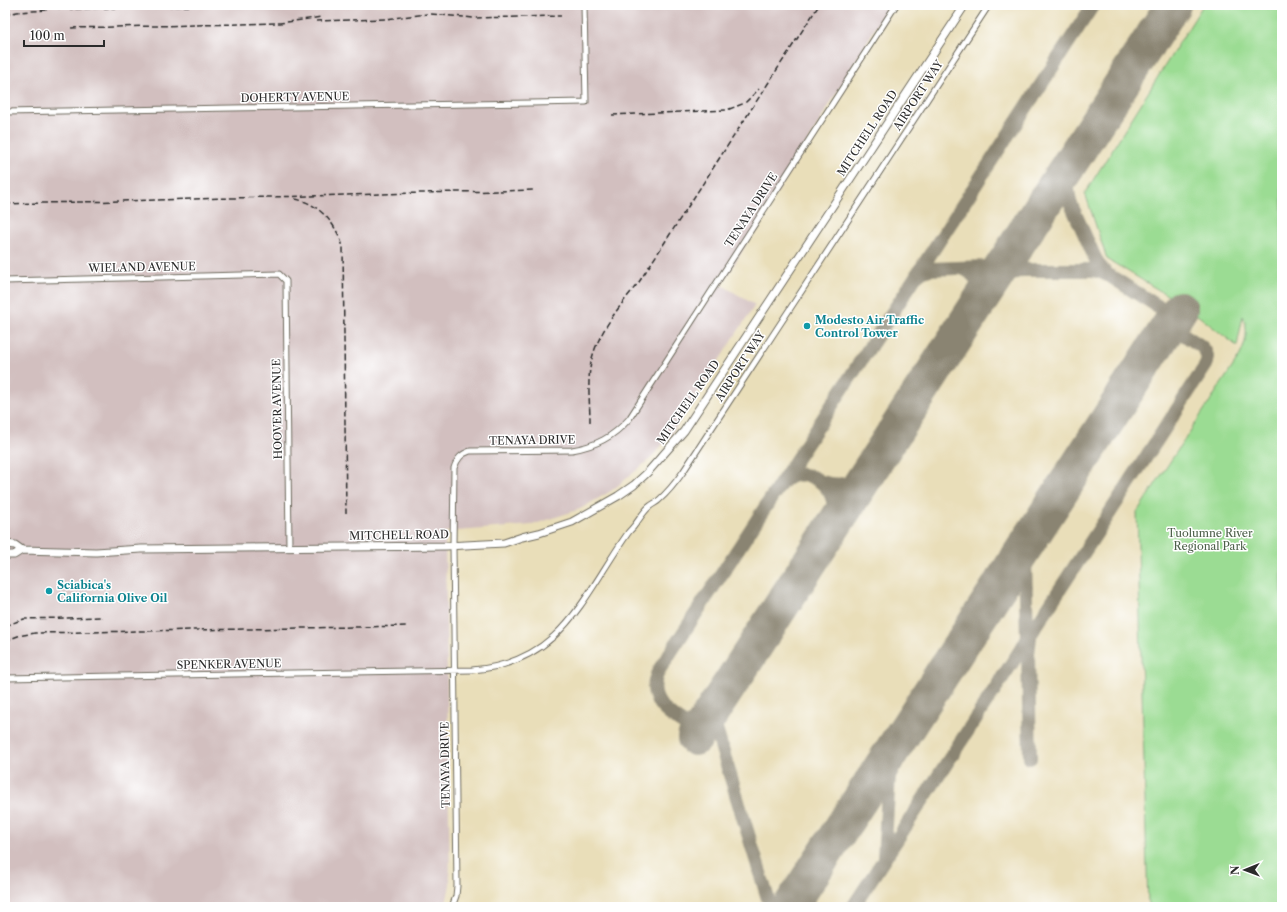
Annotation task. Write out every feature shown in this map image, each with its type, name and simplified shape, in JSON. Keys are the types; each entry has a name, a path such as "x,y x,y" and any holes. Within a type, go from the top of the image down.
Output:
{"main road":[{"name":"MITCHELL ROAD","path":"5,555 14,555 22,550 96,552 141,549 453,546 504,543 522,536 539,533 572,522 603,506 629,489 657,462 684,431 965,5"},
{"name":"MITCHELL ROAD","path":"5,544 15,545 22,550"}],"street":[{"name":"DOHERTY AVENUE","path":"5,112 586,102 584,5"},
{"name":"TENAYA DRIVE","path":"452,907 456,896 457,886 453,546 454,468 456,463 461,455 474,451 572,450 582,448 608,437 629,419 896,5"},
{"name":"AIRPORT WAY","path":"454,670 477,670 495,667 521,659 550,641 569,622 629,531 648,507 664,495 683,472 989,5"},
{"name":"WIELAND AVENUE","path":"5,280 279,274"},
{"name":"HOOVER AVENUE","path":"279,274 286,281 289,547"},
{"name":"SPENKER AVENUE","path":"5,678 454,670"}],"shaded area":[{"path":"5,5 889,5 722,285 755,305 670,436 650,459 626,479 611,491 580,509 532,525 445,532 450,885 444,907 5,907"}],"green space":[{"name":"Tuolumne River Regional Park","path":"1203,5 1282,5 1282,907 1148,907 1137,512 1239,357 1245,342 1246,326 1243,316 1237,346 1187,307 1107,259 1085,193"}],"taxiway":[{"path":"698,733 671,715 658,701 655,692 655,682 659,670 1093,5"},
{"path":"1166,16 1169,5"},
{"path":"1075,156 1068,179 1070,202 1095,258 1101,268 1108,275"},
{"path":"917,274 929,269 985,267 994,265 1008,256 1014,249"},
{"path":"961,268 967,270 978,283 980,294 977,305"},
{"path":"987,291 1001,278 1021,270 1092,270 1110,276 1175,317"},
{"path":"853,907 1206,365 1208,358 1201,346 1169,325"},
{"path":"819,481 832,484 846,484 858,480 869,471"},
{"path":"782,483 796,475 804,475 812,477 825,486 830,493 834,508 834,519 831,529"},
{"path":"1027,640 1025,557 1030,538"},
{"path":"1002,582 1009,577 1016,576 1022,579 1026,587"},
{"path":"1030,638 1028,654 1030,758"},
{"path":"711,713 769,902 773,907"},
{"path":"884,858 890,759 894,747"},
{"path":"787,907 795,899"}],"runway":[{"path":"695,738 1173,5"},
{"path":"790,907 1180,309"}],"railway":[{"path":"40,5 50,8 71,9 238,5"},
{"path":"678,7 706,5"},
{"path":"590,422 589,385 591,363 598,342 610,320 639,282 819,5"},
{"path":"5,15 17,12 48,10"},
{"path":"316,21 385,19 427,14"},
{"path":"431,14 474,18 561,16"},
{"path":"71,28 280,23 322,17"},
{"path":"612,115 727,110 745,103 759,89"},
{"path":"5,204 534,190"},
{"path":"295,199 312,205 326,216 332,223 343,247 346,513"},
{"path":"5,626 24,619 103,617"},
{"path":"5,641 18,636 35,633 408,626"}],"place":[{"name":"Modesto Air Traffic Control Tower","path":"807,326"},
{"name":"Sciabica's California Olive Oil","path":"49,591"}]}
